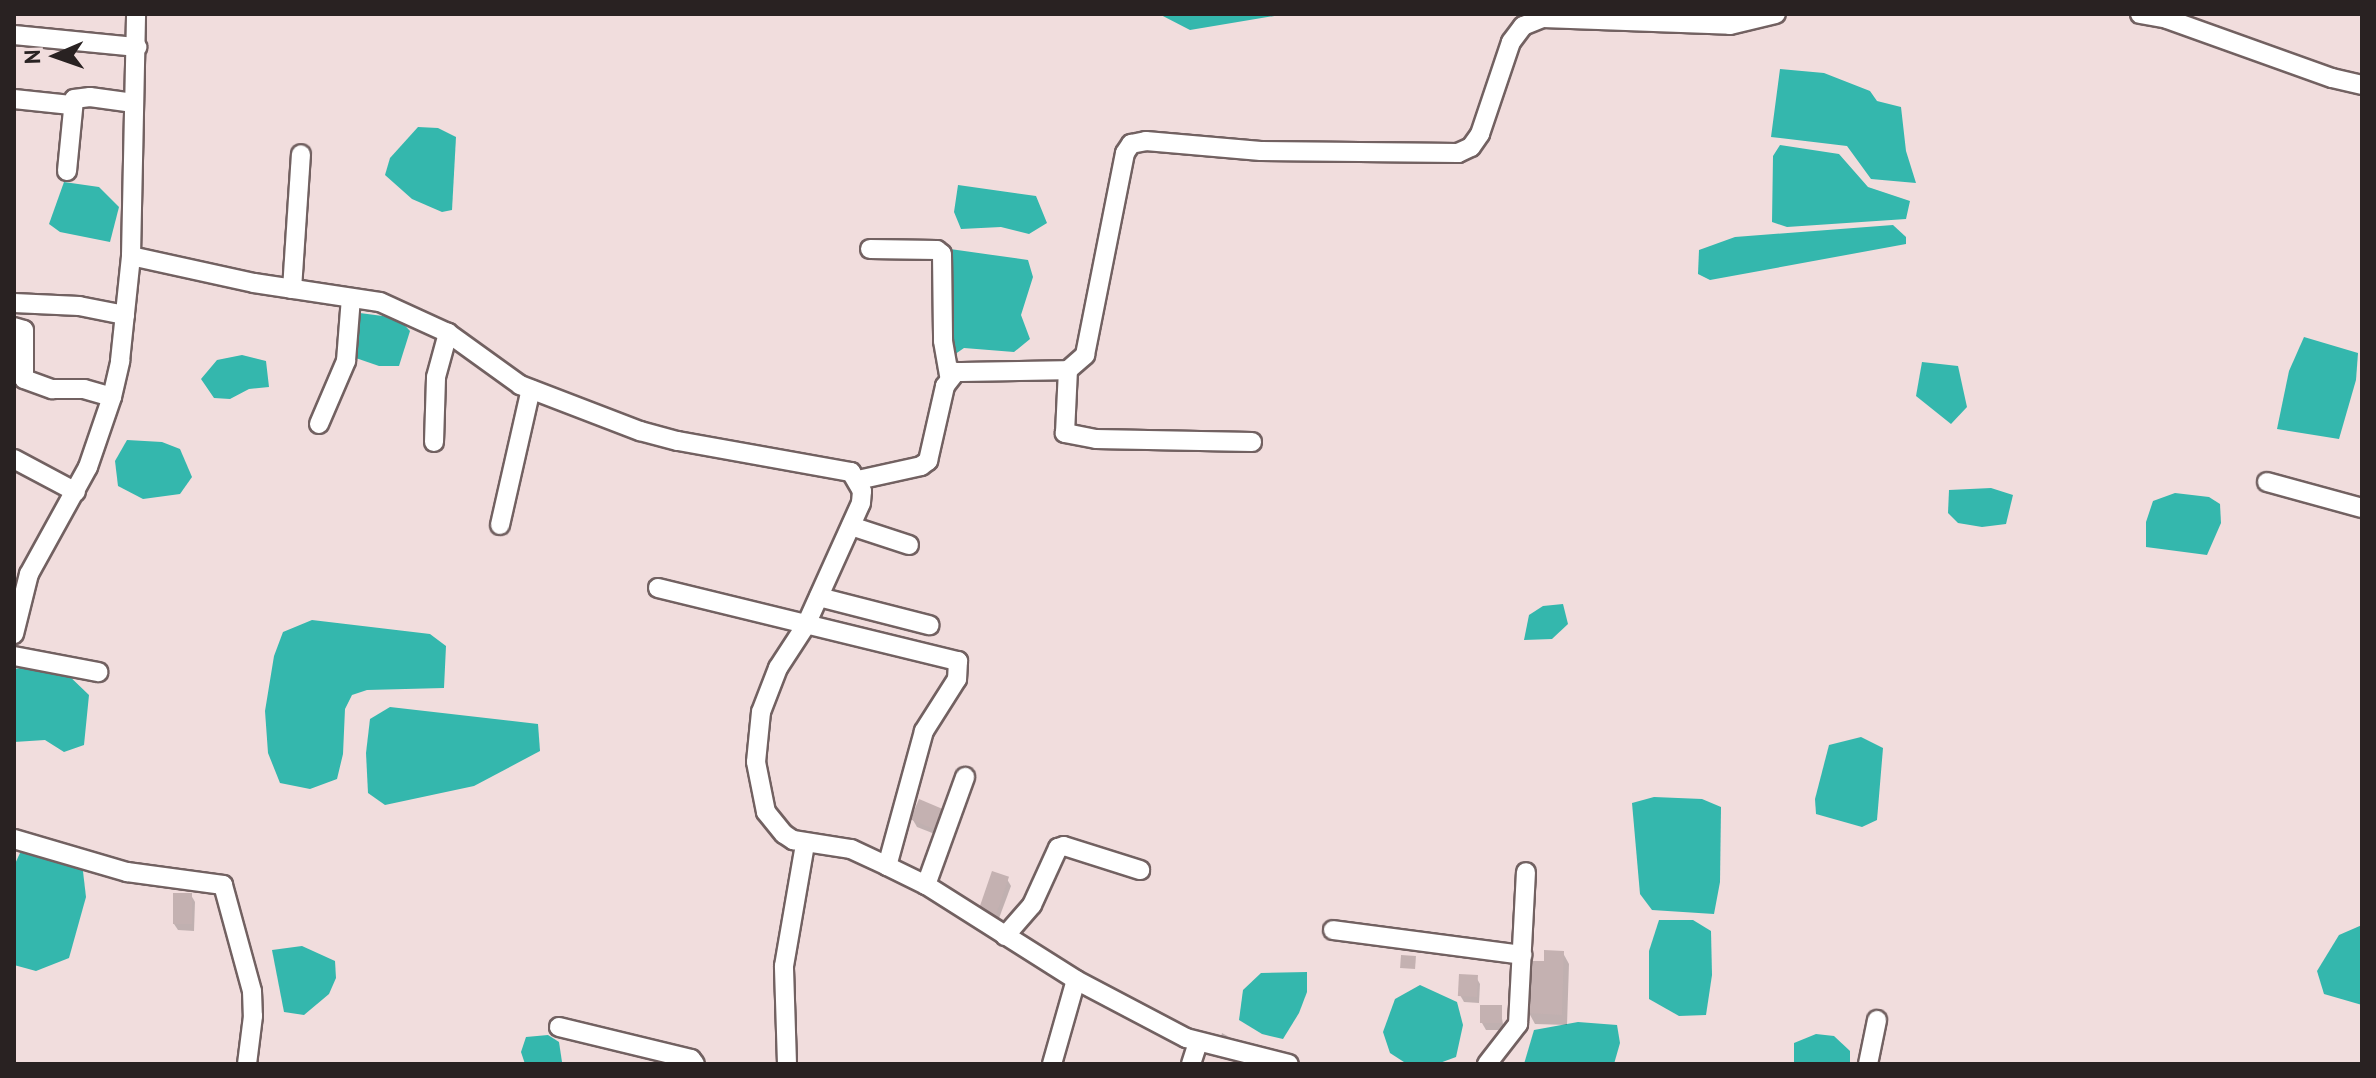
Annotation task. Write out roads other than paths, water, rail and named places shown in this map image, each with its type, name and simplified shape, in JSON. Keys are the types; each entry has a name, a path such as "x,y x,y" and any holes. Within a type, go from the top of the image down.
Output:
{"street":[{"path":"14,634 16,614 35,561 76,492 112,397 131,256 136,14"},
{"path":"949,376 965,369 1068,370 1078,365 1085,355 1125,153 1131,144 1146,141 1261,151 1458,153 1471,147 1480,134 1511,42 1523,26 1543,18 1730,25 1776,14"},
{"path":"2140,14 2167,19 2332,78 2362,85"},
{"path":"14,35 137,47"},
{"path":"14,99 71,105 82,97 134,103"},
{"path":"67,171 71,105"},
{"path":"292,289 301,154"},
{"path":"858,480 921,466 928,461 949,376 943,341 942,254 937,250 870,249"},
{"path":"131,256 292,289 380,302 448,333 531,389 660,437 842,468 858,480 861,503 806,625 771,682 761,712 756,762 766,812 784,834 805,844 851,849 926,885 1076,980 1198,1042 1283,1063"},
{"path":"319,424 346,361 351,298"},
{"path":"14,303 79,306 125,315"},
{"path":"14,327 24,330 24,379 52,389 84,389 112,397"},
{"path":"434,442 436,377 448,333"},
{"path":"1068,370 1063,427 1070,437 1252,442"},
{"path":"500,525 531,389"},
{"path":"14,459 76,492"},
{"path":"2267,482 2362,508"},
{"path":"851,526 909,545"},
{"path":"658,588 958,661 957,679 924,731 887,866"},
{"path":"819,597 929,625"},
{"path":"14,656 98,672"},
{"path":"926,885 965,777"},
{"path":"14,839 127,872 223,885 253,1004 247,1064"},
{"path":"787,1064 784,966 805,844"},
{"path":"1005,936 1032,905 1058,848 1064,846 1140,870"},
{"path":"1487,1064 1517,1029 1526,872"},
{"path":"1333,930 1522,955"},
{"path":"1052,1064 1076,980"},
{"path":"1868,1064 1877,1020"},
{"path":"559,1027 691,1059 695,1064"},
{"path":"1191,1064 1198,1042"}],"water":[{"path":"1159,14 1286,14 1190,30"},
{"path":"1780,69 1824,73 1870,91 1877,101 1901,107 1906,151 1916,183 1871,179 1847,146 1771,137"},
{"path":"418,127 438,128 456,137 452,210 442,212 412,199 385,175 390,158"},
{"path":"1780,145 1839,154 1868,187 1910,201 1906,219 1787,227 1772,222 1773,156"},
{"path":"64,182 99,187 119,207 110,242 60,232 49,224"},
{"path":"958,185 1036,196 1047,223 1029,234 1001,227 961,229 954,212"},
{"path":"1893,225 1906,237 1906,244 1710,280 1698,274 1699,250 1735,237"},
{"path":"943,248 1028,260 1033,277 1021,315 1030,339 1014,352 964,348 951,357"},
{"path":"352,312 398,318 410,331 399,366 379,366 350,356"},
{"path":"2304,337 2358,353 2356,380 2339,439 2277,429 2289,371"},
{"path":"242,355 266,361 269,387 249,389 230,399 214,398 201,379 217,360"},
{"path":"1922,362 1958,366 1967,407 1951,424 1916,396"},
{"path":"127,440 162,442 180,449 192,477 180,494 143,499 118,486 115,461"},
{"path":"1991,488 2013,495 2006,524 1982,527 1958,523 1948,513 1949,490"},
{"path":"2175,493 2209,497 2220,504 2221,523 2207,555 2146,547 2146,522 2153,501"},
{"path":"1563,604 1568,624 1552,639 1524,640 1529,615 1543,606"},
{"path":"312,620 430,634 446,646 444,688 367,690 352,695 345,709 343,754 337,779 310,789 280,783 268,753 265,711 274,656 283,632"},
{"path":"39,665 64,671 89,695 84,745 64,752 45,740 14,742 14,669"},
{"path":"390,707 538,724 540,751 474,786 385,805 368,793 366,753 370,719"},
{"path":"1861,737 1883,748 1877,820 1862,827 1816,814 1815,799 1829,745"},
{"path":"1654,797 1702,799 1721,807 1720,882 1714,914 1652,910 1640,894 1632,803"},
{"path":"43,848 82,863 86,897 69,958 36,971 14,965 14,866 20,853"},
{"path":"1659,920 1693,920 1711,931 1712,975 1706,1015 1679,1016 1649,999 1649,951"},
{"path":"2362,925 2362,1005 2324,994 2317,971 2339,935"},
{"path":"302,946 335,961 336,978 329,994 304,1015 284,1012 272,950"},
{"path":"1307,972 1307,992 1299,1013 1283,1039 1262,1034 1239,1020 1243,990 1261,973"},
{"path":"1420,985 1457,1002 1463,1025 1456,1057 1437,1064 1407,1064 1390,1053 1383,1032 1395,999"},
{"path":"1578,1022 1617,1025 1620,1043 1614,1064 1524,1064 1534,1030"},
{"path":"1816,1034 1834,1036 1850,1051 1850,1064 1794,1064 1794,1043"},
{"path":"548,1035 559,1042 562,1062 525,1064 521,1052 526,1037"}]}
